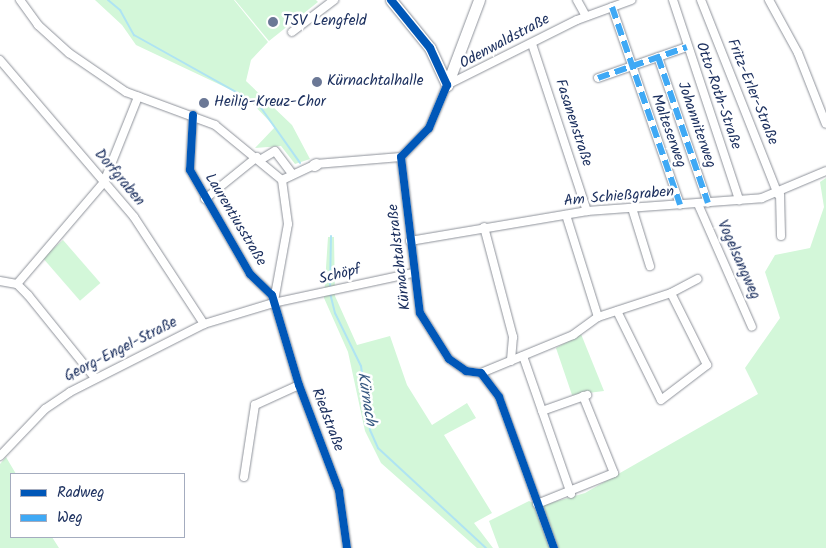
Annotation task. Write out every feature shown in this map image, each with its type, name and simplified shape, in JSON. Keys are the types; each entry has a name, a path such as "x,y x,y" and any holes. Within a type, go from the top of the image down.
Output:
{"street":[{"path":"20,0 38,25 69,53 138,97 193,115 259,158 282,180 288,224 273,303"},
{"path":"292,32 334,0"},
{"path":"391,0 440,67 447,85"},
{"path":"282,180 291,172 315,165 401,157 429,128 479,0"},
{"path":"577,0 586,16"},
{"name":"Odenwaldstraße","path":"447,85 586,16 631,0"},
{"name":"Otto-Roth-Straße","path":"673,0 739,200"},
{"name":"Fritz-Erler-Straße","path":"701,0 779,194"},
{"path":"769,0 798,54 826,124"},
{"name":"Malteserweg","path":"612,6 680,205"},
{"name":"Fasanenstraße","path":"532,44 588,211"},
{"path":"598,78 687,47"},
{"name":"Johanniterweg","path":"658,57 708,203"},
{"name":"Dorfgraben","path":"0,60 104,182 158,251 204,324"},
{"path":"440,67 456,62"},
{"path":"17,284 104,182 138,97"},
{"name":"Laurentiusstraße","path":"193,115 187,159 205,199 258,283 272,295 273,303"},
{"path":"205,199 259,158 275,151 291,172"},
{"name":"Kürnachtalstraße","path":"401,157 413,273 420,314 434,342 457,365 481,374"},
{"name":"Am Schießgraben","path":"410,241 484,227 588,211 698,204 779,194 826,171"},
{"path":"779,194 781,236"},
{"name":"Vogelsangweg","path":"698,204 752,327"},
{"path":"632,208 650,266"},
{"path":"566,215 598,317"},
{"path":"484,227 513,337 511,361"},
{"name":"Schöpf","path":"273,303 413,273"},
{"path":"554,548 499,397 481,374 573,335 598,317 672,293 697,279"},
{"path":"0,282 17,284 95,378"},
{"path":"617,311 661,400 707,365 672,293"},
{"name":"Georg-Engel-Straße","path":"0,456 45,409 95,378 204,324 273,303"},
{"name":"Riedstraße","path":"273,303 299,385 338,491 347,548"},
{"path":"523,356 571,494"},
{"path":"244,477 254,404 299,385"},
{"path":"538,504 571,494 614,473 586,395 542,411"}],"green space":[{"path":"95,0 234,0 268,42 251,60 246,81 292,125 310,159 295,164 281,146 255,148 275,127 246,97 136,45 122,25"},
{"name":"TSV Lengfeld","path":"235,0 316,0 318,2 269,41"},
{"path":"826,178 826,548 499,548 489,521 529,501 540,506 585,493 758,394 745,368 780,318 765,272 775,255 810,248 824,207 820,182"},
{"path":"328,237 334,237 335,296 357,345 390,336 407,385 432,425 467,403 476,418 444,435 492,513 474,523 493,548 477,548 381,463 365,431 348,352 324,298"},
{"path":"63,240 100,283 80,301 43,258"},
{"path":"581,334 604,391 572,395 556,348"},
{"path":"6,457 15,473 10,473 10,538 53,538 59,548 0,548 0,464"}],"waterway":[{"name":"Kürnach","path":"108,0 120,10 134,35 259,105 300,163"},
{"name":"Kürnach","path":"330,288 331,236"},
{"name":"Kürnach","path":"330,293 335,313 361,366 370,430 378,448 486,548"}],"marked path":[{"path":"612,7 680,205"},
{"path":"598,78 687,47"},
{"path":"658,57 708,203"}],"cycle path":[{"path":"391,0 430,48 447,85 429,128 401,157 420,313 449,359 466,371 481,373 499,397 554,548"},
{"path":"193,115 190,170 250,274 272,295 299,385 339,491 347,548"}],"place":[{"name":"TSV Lengfeld","path":"273,22"},
{"name":"Kürnachtalhalle","path":"317,82"},
{"name":"Heilig-Kreuz-Chor","path":"204,103"}]}
